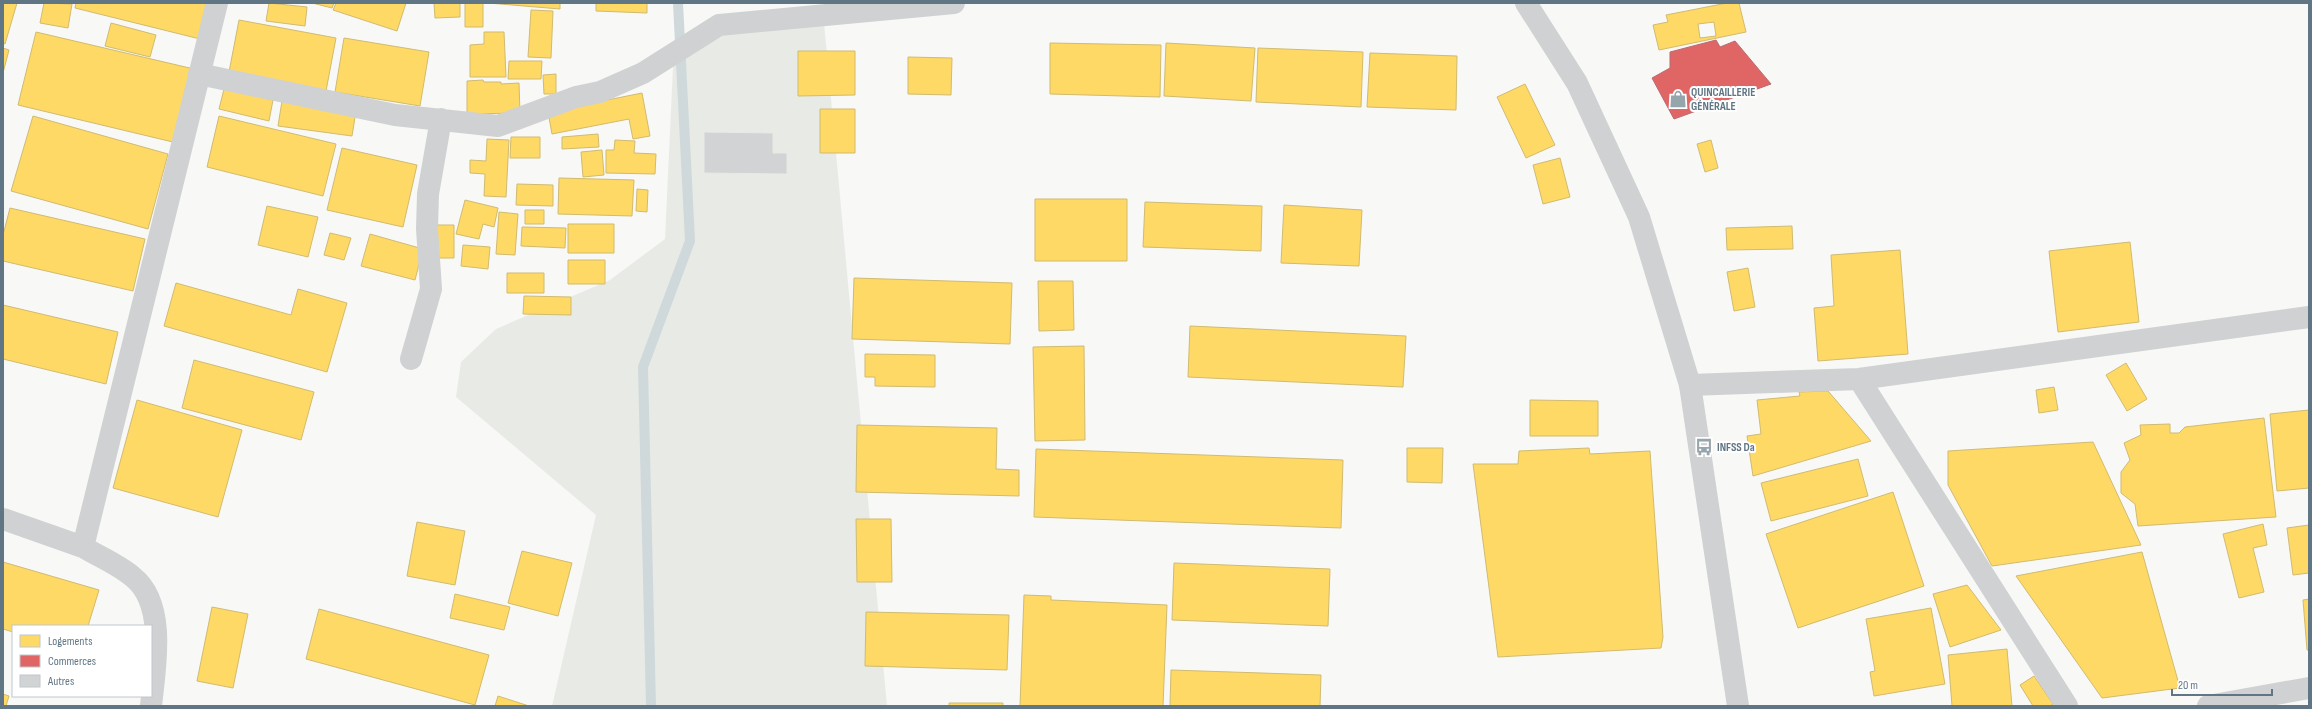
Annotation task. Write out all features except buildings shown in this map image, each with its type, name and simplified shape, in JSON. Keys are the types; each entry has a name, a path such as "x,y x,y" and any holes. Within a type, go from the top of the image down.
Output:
{"street":[{"path":"83,547 217,3"},
{"path":"199,74 395,115 498,126 576,97 600,92 643,73 718,24 954,3"},
{"path":"1526,3 1577,83 1639,217 1690,385 1738,706"},
{"path":"411,359 431,289 426,229 428,194 441,119"},
{"path":"1690,385 1859,379 2309,317"},
{"path":"1859,379 2066,706"},
{"path":"3,519 83,547 134,578 154,605 157,646 152,696"},
{"path":"2208,706 2262,702 2309,688"}],"shaded area":[{"path":"823,12 887,706 552,706 596,515 456,397 461,362 496,329 610,280 665,239 673,67 718,21"}],"waterway":[{"path":"651,706 643,367 690,241 678,3"}],"place":[{"name":"QUINCAILLERIE GÉNÉRALE","path":"1678,99"},
{"name":"INFSS Da","path":"1704,447"}]}
